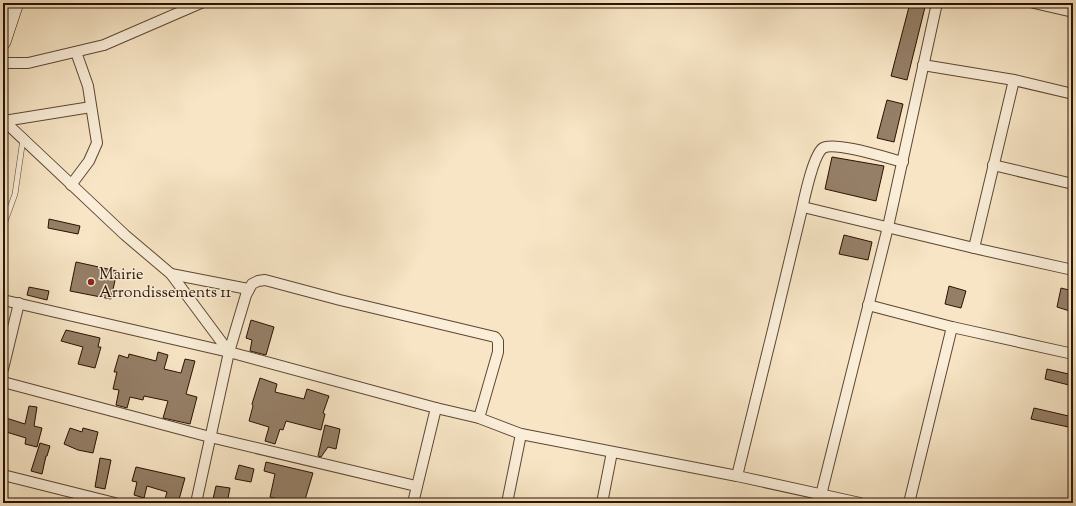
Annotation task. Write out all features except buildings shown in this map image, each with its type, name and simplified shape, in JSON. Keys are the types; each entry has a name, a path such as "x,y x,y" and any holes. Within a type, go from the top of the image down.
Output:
{"main road":[{"path":"3,42 16,3"}],"street":[{"path":"3,63 28,63 104,45 201,3"},
{"path":"820,498 888,227 937,3"},
{"path":"1034,3 1073,12"},
{"path":"71,185 89,161 97,143 88,86 76,52"},
{"path":"924,65 1014,80 1073,94"},
{"path":"974,248 1014,80"},
{"path":"3,120 91,107"},
{"path":"3,120 125,236 171,274 229,352"},
{"path":"737,476 803,207 818,153 824,148 839,146 903,162"},
{"path":"993,165 1073,184"},
{"path":"803,207 1073,270"},
{"path":"171,274 248,289"},
{"path":"196,503 229,352 248,289 252,284 258,281 265,280 340,300 495,337 498,341 498,352 480,418"},
{"path":"3,300 229,352 436,408 480,418 520,434 737,476 820,498 860,503"},
{"path":"3,369 19,304"},
{"path":"868,304 952,327 1073,354"},
{"path":"909,503 952,327"},
{"path":"3,382 210,436 416,486"},
{"path":"413,503 436,408"},
{"path":"507,503 520,434"},
{"path":"602,503 612,452"},
{"path":"3,475 109,502"}],"lane":[{"path":"3,227 15,194 23,139"}],"place":[{"name":"Mairie Arrondissements 11","path":"91,282"}]}
